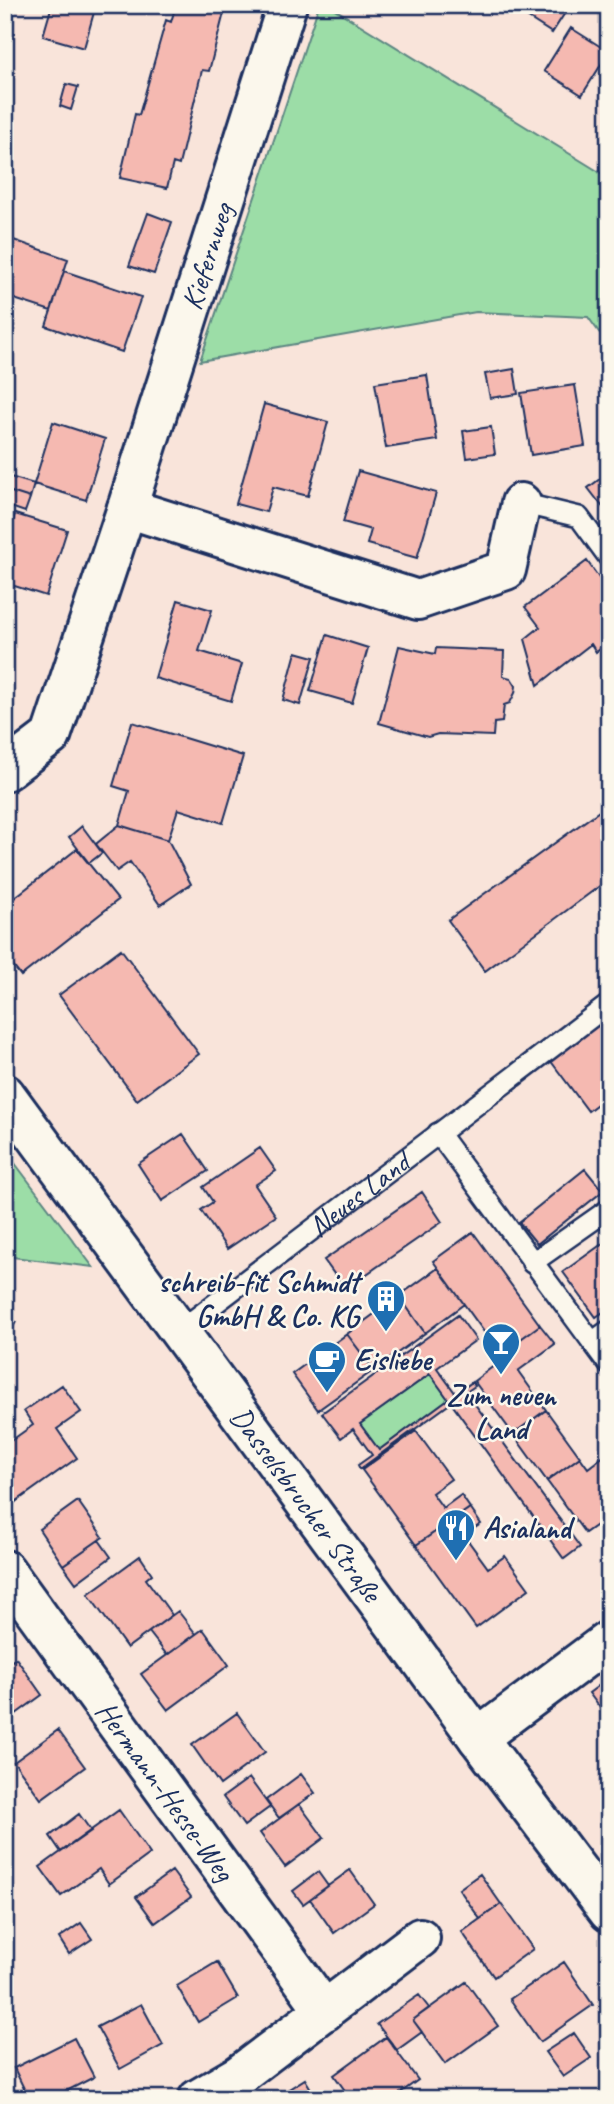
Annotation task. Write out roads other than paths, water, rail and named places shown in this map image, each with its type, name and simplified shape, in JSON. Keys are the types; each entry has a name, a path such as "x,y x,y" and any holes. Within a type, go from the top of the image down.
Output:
{"street":[{"name":"Kiefernweg","path":"5,771 51,736 127,508 287,5"},
{"path":"127,508 418,600 506,570 521,503"},
{"name":"Dasselsbrucher Straße","path":"5,1094 609,1912"},
{"name":"Hermann-Hesse-Weg","path":"5,1570 325,2011"},
{"path":"478,1738 609,1640"},
{"path":"198,2099 239,2075 420,1938"}],"lane":[{"path":"521,503 579,517 609,558"},
{"name":"Neues Land","path":"179,1331 609,1004"},
{"name":"Neues Land","path":"438,1133 609,1365"},
{"path":"532,1263 609,1209"},
{"path":"592,1342 609,1330"}],"place":[{"name":"schreib-fit Schmidt GmbH & Co. KG","path":"386,1333"},
{"name":"Zum neuen Land","path":"501,1376"},
{"name":"Eisliebe","path":"327,1394"},
{"name":"Asialand","path":"456,1562"}]}
